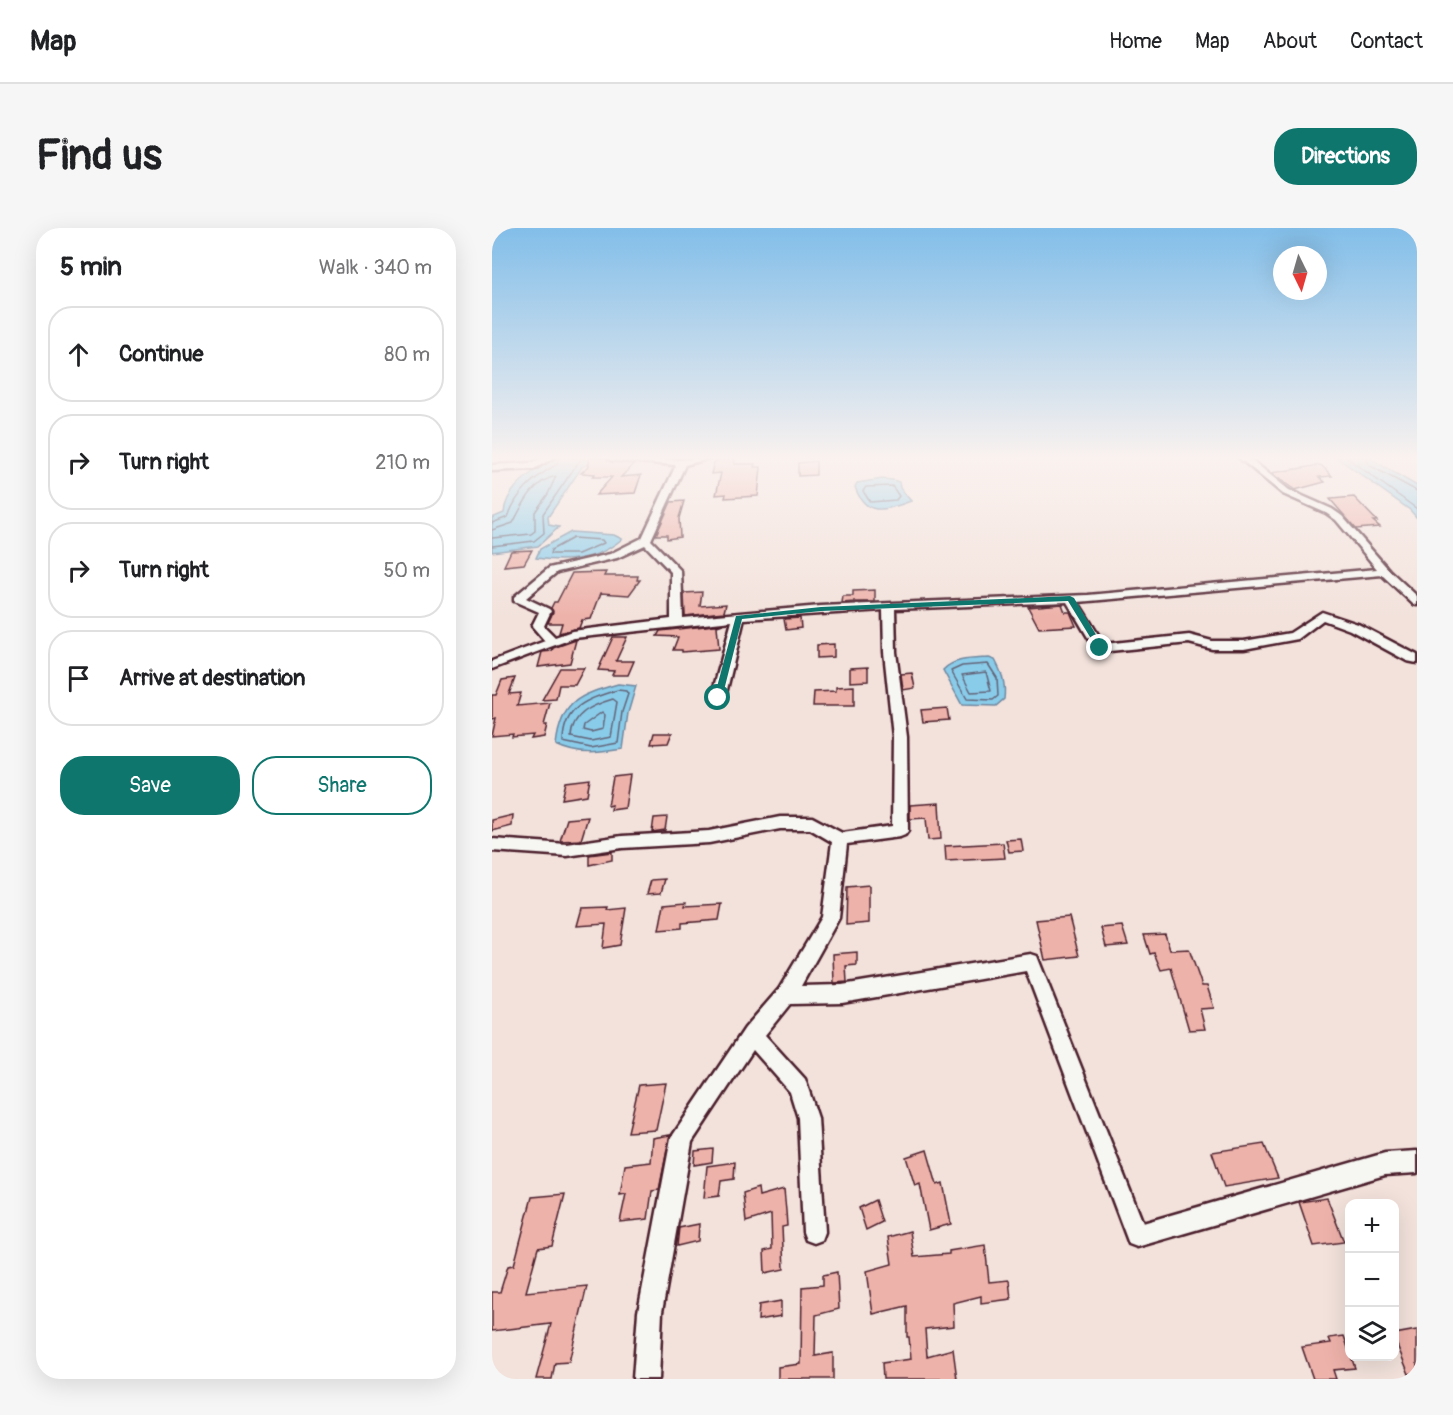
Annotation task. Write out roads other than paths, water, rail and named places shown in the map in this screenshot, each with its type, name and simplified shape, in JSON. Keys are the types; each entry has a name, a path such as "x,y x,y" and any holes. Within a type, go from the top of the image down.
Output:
{"street":[{"path":"553,642 538,626 545,612 518,599 553,570 613,556 646,540 659,511"},
{"path":"1328,511 1339,518 1386,572 1417,602"},
{"path":"646,540 676,571 677,622"},
{"path":"492,665 572,635 677,622 889,606 1070,598 1386,572"},
{"path":"1070,598 1100,648 1189,639 1212,645 1244,645 1293,636 1322,615 1354,627 1411,658 1417,659"},
{"path":"492,845 567,849 622,842 709,837 780,823 812,823 840,839 900,831 900,737 890,652 889,606"},
{"path":"718,698 739,617"},
{"path":"646,1379 650,1312 682,1138 752,1035 786,995 830,918 840,839"},
{"path":"786,995 842,994 1031,962 1137,1236 1385,1164 1417,1162"},
{"path":"752,1035 798,1086 808,1118 814,1232"}],"water":[{"path":"504,511 552,511 548,517 549,525 559,527 538,546 492,552 492,518"},
{"path":"1411,511 1417,511 1417,518"},
{"path":"571,532 614,535 622,539 603,552 592,556 571,560 536,558 540,549"},
{"path":"989,658 995,660 1001,674 1004,683 1004,699 996,706 962,705 943,670 958,661"},
{"path":"618,684 636,686 628,713 623,749 581,752 556,745 562,718 574,702 593,692"}]}
